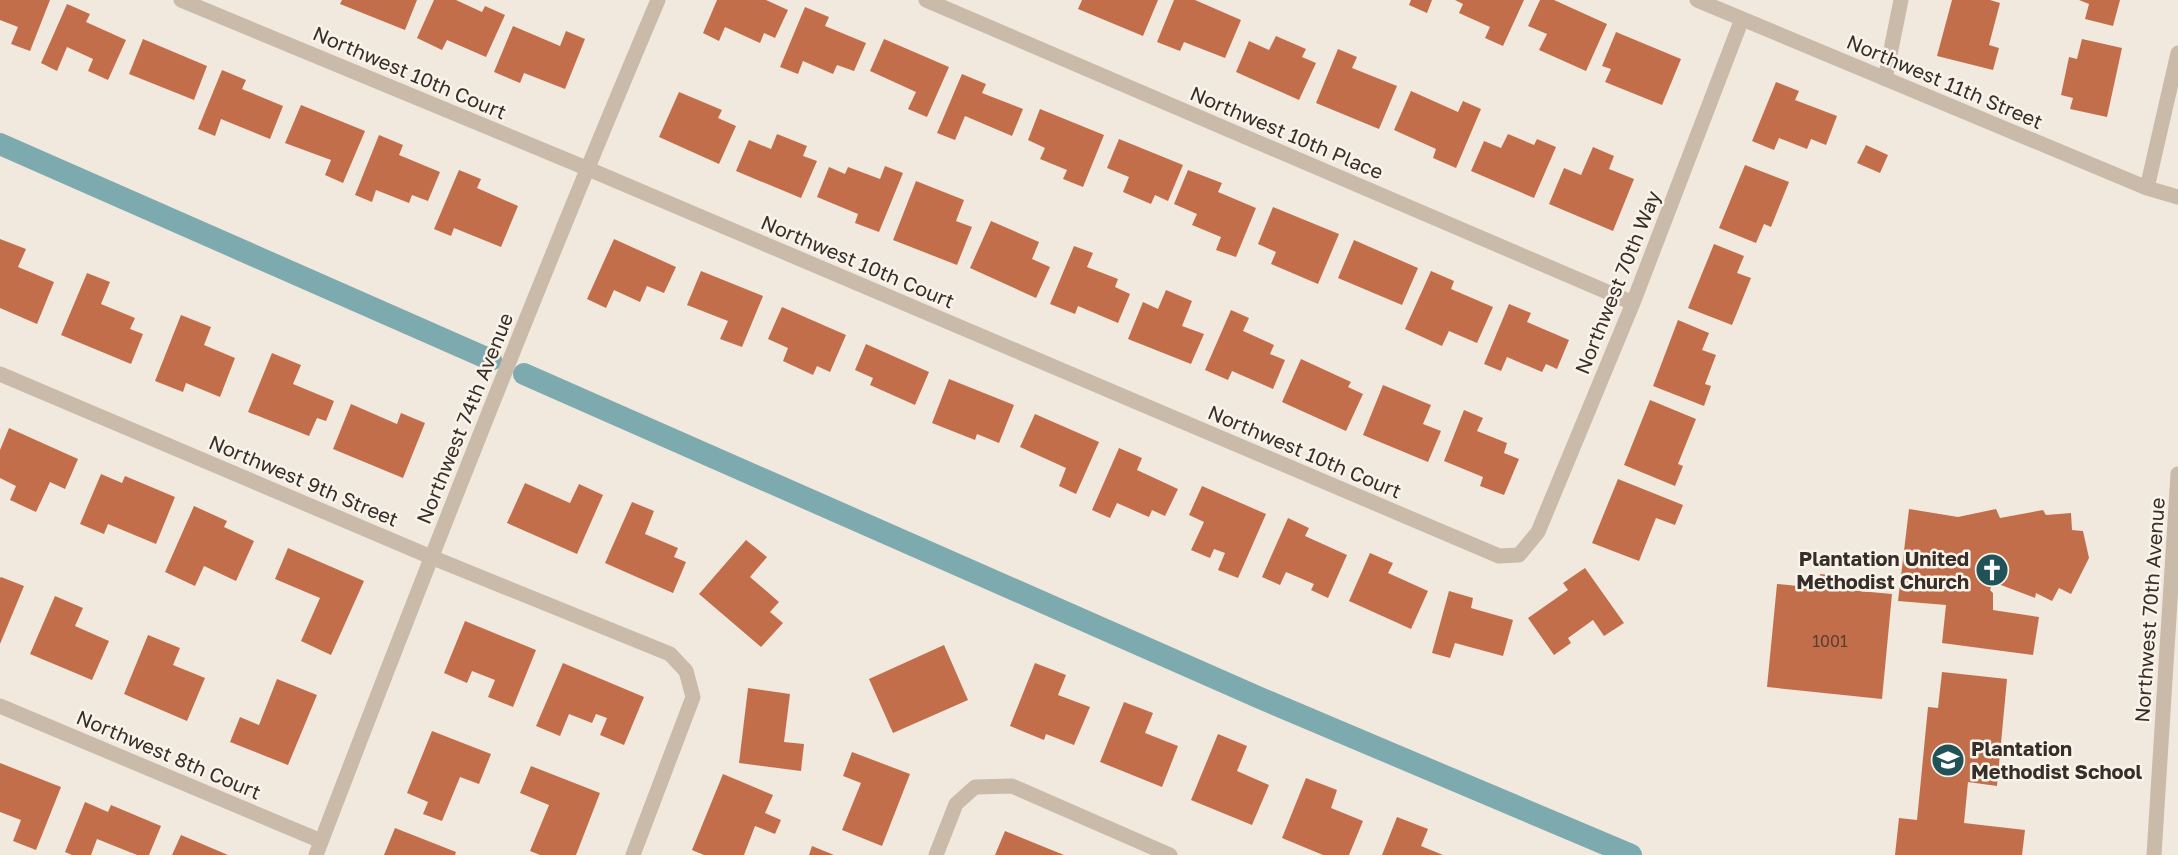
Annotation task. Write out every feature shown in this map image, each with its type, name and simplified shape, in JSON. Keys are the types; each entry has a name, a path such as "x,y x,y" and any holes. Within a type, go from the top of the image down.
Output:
{"street":[{"name":"Northwest 10th Court","path":"181,0 586,168 1499,556 1519,555"},
{"name":"Northwest 74th Avenue","path":"319,848 431,557 586,168 658,0"},
{"name":"Northwest 10th Place","path":"926,0 1633,303"},
{"name":"Northwest 11th Street","path":"1697,0 2147,188 2178,197"},
{"path":"1885,79 1900,0"},
{"name":"Northwest 70th Way","path":"1519,555 1538,531 1633,303 1742,19"},
{"path":"2147,188 2178,53"},
{"name":"Northwest 9th Street","path":"0,374 431,557 670,654 686,671 693,697 633,855"},
{"name":"Northwest 70th Avenue","path":"2154,855 2178,474"},
{"name":"Northwest 8th Court","path":"0,706 319,848"},
{"path":"936,855 956,804 975,787 1012,786 1170,855"}],"building":[{"path":"0,0 50,0 30,51 11,44 18,27 0,20"},
{"path":"342,0 417,0 405,30 340,4"},
{"path":"434,0 456,0 482,12 485,6 505,15 486,57 447,40 442,50 417,38"},
{"path":"717,0 766,0 788,10 775,38 764,33 760,43 725,27 719,41 703,33"},
{"path":"1082,0 1158,0 1143,36 1078,9"},
{"path":"1174,0 1195,0 1241,20 1225,58 1184,42 1180,51 1157,42"},
{"path":"1411,0 1432,0 1427,13 1409,5"},
{"path":"1455,0 1524,0 1503,46 1485,38 1490,27 1459,13 1463,4"},
{"path":"1540,0 1554,0 1607,24 1586,71 1539,50 1547,34 1528,26"},
{"path":"1952,0 1990,0 2000,3 1989,45 1999,48 1993,70 1937,56"},
{"path":"2079,0 2120,0 2113,26 2085,19 2089,4"},
{"path":"67,4 90,14 86,22 126,40 108,80 88,71 93,59 67,47 57,71 41,63"},
{"path":"805,7 829,17 825,26 866,43 854,71 837,65 833,74 803,61 798,74 780,67"},
{"path":"513,26 560,46 566,31 585,39 565,89 524,73 520,83 494,72"},
{"path":"1616,32 1681,59 1662,105 1605,82 1611,69 1602,66"},
{"path":"1276,36 1306,49 1302,57 1316,63 1299,100 1236,72 1249,41 1269,50"},
{"path":"143,39 207,66 194,100 129,74"},
{"path":"884,39 949,67 927,117 908,109 916,92 870,71"},
{"path":"2082,39 2122,48 2107,117 2070,109 2073,98 2061,95 2069,57 2077,59"},
{"path":"1338,49 1357,57 1352,68 1397,86 1379,129 1316,103"},
{"path":"222,70 246,80 242,89 283,106 270,139 221,119 215,136 198,129"},
{"path":"962,74 986,84 982,93 1023,109 1012,136 965,116 955,140 937,133"},
{"path":"1776,82 1799,91 1795,100 1837,116 1826,145 1811,139 1807,149 1779,138 1774,150 1752,141"},
{"path":"1411,91 1458,112 1463,101 1481,109 1456,168 1433,158 1436,149 1394,130"},
{"path":"679,92 722,110 718,118 736,126 719,164 659,137"},
{"path":"301,105 365,131 343,183 325,175 331,160 285,143"},
{"path":"1040,109 1104,135 1083,187 1063,179 1067,170 1040,159 1045,148 1028,140"},
{"path":"777,134 807,146 803,156 817,161 801,198 736,171 749,140 771,149"},
{"path":"1508,134 1534,145 1537,139 1556,147 1534,198 1471,171 1484,141 1501,148"},
{"path":"379,135 403,145 399,155 440,172 428,201 412,195 409,203 376,190 372,202 355,195"},
{"path":"1119,139 1183,165 1168,201 1155,195 1151,204 1123,192 1129,177 1107,168"},
{"path":"1866,145 1888,155 1880,173 1857,163"},
{"path":"1593,147 1614,156 1609,169 1634,179 1613,231 1549,204 1564,168 1581,175"},
{"path":"1745,165 1789,182 1771,227 1764,224 1756,243 1719,228"},
{"path":"885,166 903,173 879,232 855,223 858,214 817,197 829,167 845,174 848,167 880,179"},
{"path":"459,170 481,179 477,188 518,206 501,247 454,228 451,236 434,229"},
{"path":"1188,170 1222,183 1218,192 1256,208 1236,257 1216,250 1221,237 1192,225 1197,214 1174,204"},
{"path":"916,181 964,200 956,221 972,227 957,265 893,240"},
{"path":"1273,207 1339,234 1318,284 1271,264 1276,252 1258,244"},
{"path":"991,221 1039,242 1032,259 1050,267 1036,298 970,268"},
{"path":"0,239 26,249 18,267 54,282 37,324 0,308"},
{"path":"614,239 676,267 664,293 647,286 640,302 614,290 606,308 587,299"},
{"path":"1354,240 1418,268 1402,305 1338,278"},
{"path":"1714,244 1744,256 1737,273 1751,278 1732,325 1688,308"},
{"path":"1074,246 1093,253 1087,267 1118,279 1115,287 1130,294 1118,323 1078,306 1075,314 1050,304"},
{"path":"701,271 763,296 742,347 720,339 728,321 687,305"},
{"path":"1431,271 1454,281 1451,289 1493,307 1477,343 1449,331 1442,346 1405,329"},
{"path":"87,273 110,282 101,304 135,318 130,329 143,334 131,364 61,335"},
{"path":"1166,290 1192,301 1182,326 1204,334 1191,364 1128,339 1143,302 1158,309"},
{"path":"1509,304 1531,313 1527,322 1569,340 1557,369 1546,364 1542,372 1507,357 1501,371 1484,364"},
{"path":"782,307 846,335 830,372 817,366 813,375 783,361 788,348 768,339"},
{"path":"1231,310 1249,318 1243,331 1274,345 1270,354 1285,360 1273,389 1232,371 1228,380 1205,370"},
{"path":"181,315 211,327 204,345 235,358 220,397 186,383 183,392 155,381"},
{"path":"1678,320 1709,333 1702,350 1716,355 1705,384 1711,386 1704,406 1653,386"},
{"path":"866,344 929,372 915,405 870,385 873,378 855,370"},
{"path":"272,353 301,365 293,384 334,401 326,421 317,418 309,436 248,412"},
{"path":"1301,359 1351,382 1348,387 1363,394 1346,431 1282,402"},
{"path":"949,379 1014,405 999,443 977,434 975,440 932,423"},
{"path":"1383,385 1431,405 1423,424 1441,431 1428,462 1363,435"},
{"path":"1650,400 1696,419 1678,464 1683,466 1675,486 1624,465"},
{"path":"351,404 397,424 401,413 425,423 403,478 333,449"},
{"path":"1464,410 1483,418 1477,431 1507,443 1504,453 1519,459 1504,495 1480,486 1483,477 1444,461"},
{"path":"1035,414 1099,442 1076,494 1059,486 1066,468 1020,447"},
{"path":"9,428 78,459 65,489 50,482 36,512 10,500 16,486 0,478 0,450"},
{"path":"1119,448 1142,458 1137,470 1178,489 1165,516 1152,510 1149,517 1117,503 1110,518 1092,510"},
{"path":"101,474 122,483 125,476 175,497 156,544 108,524 104,534 80,524"},
{"path":"1618,479 1683,505 1675,525 1656,518 1639,561 1592,543"},
{"path":"525,483 570,503 579,484 603,495 577,554 507,523"},
{"path":"1202,486 1266,514 1238,578 1218,570 1225,553 1214,549 1210,558 1191,550 1204,522 1189,515"},
{"path":"632,502 654,511 645,534 678,548 674,557 686,562 673,593 605,563"},
{"path":"194,506 227,521 224,527 254,541 236,581 204,566 195,586 165,572"},
{"name":"Plantation United Methodist Church","path":"1909,509 1958,517 1996,509 2000,518 2043,510 2046,515 2071,513 2072,530 2083,531 2089,558 2071,594 2059,588 2052,601 2036,593 2035,598 1993,582 1990,590 1993,593 1993,610 2039,617 2033,655 1942,643 1946,605 1898,601"},
{"path":"1288,518 1309,528 1305,536 1347,555 1328,598 1311,590 1314,584 1286,572 1280,585 1262,577"},
{"path":"746,540 767,557 750,577 779,602 770,612 783,623 761,647 699,594"},
{"path":"288,548 364,581 331,655 301,641 320,598 275,579"},
{"path":"1370,553 1393,563 1388,573 1428,591 1411,629 1349,601"},
{"path":"1585,568 1624,623 1604,636 1593,620 1568,638 1571,643 1554,655 1528,618 1568,590 1563,583"},
{"name":"Plantation United Methodist Church","path":"1820,574 1839,576 1837,589 1892,594 1882,699 1767,687 1777,584 1818,588"},
{"path":"0,578 24,586 0,644"},
{"path":"1449,591 1473,598 1471,608 1513,620 1503,656 1455,643 1450,658 1432,653"},
{"path":"55,596 83,608 75,626 109,641 92,680 30,654"},
{"path":"465,621 536,650 513,707 488,697 495,680 472,671 467,683 444,673"},
{"path":"148,635 180,648 173,665 205,678 187,721 124,694"},
{"path":"944,645 968,700 893,733 869,679"},
{"path":"563,663 644,697 624,745 600,735 607,718 596,714 592,723 569,714 560,736 536,726"},
{"path":"1035,663 1066,675 1058,695 1090,707 1074,745 1046,734 1044,740 1010,726"},
{"path":"1942,672 2007,679 1997,786 1968,782 1964,823 2025,830 2022,855 1895,855 1899,818 1917,820 1928,707 1938,708"},
{"path":"277,679 317,695 288,765 230,742 240,717 259,725"},
{"path":"748,688 790,694 784,742 804,744 801,771 739,763"},
{"path":"1124,702 1153,713 1145,733 1178,746 1162,787 1100,762"},
{"path":"432,731 491,754 479,784 460,777 442,821 423,814 428,802 407,793"},
{"path":"1218,734 1247,746 1237,771 1269,785 1252,825 1191,800"},
{"path":"852,752 910,774 882,846 842,830 861,783 843,776"},
{"path":"0,763 61,787 36,850 13,841 21,820 0,812"},
{"path":"531,766 600,793 576,855 540,855 530,851 549,805 520,793"},
{"path":"723,774 773,795 765,813 781,820 775,834 755,826 744,855 704,855 692,850"},
{"path":"1306,778 1337,790 1331,808 1363,821 1349,855 1323,855 1282,838"},
{"path":"85,802 108,812 111,805 161,826 149,855 137,855 97,839 91,855 72,855 65,852"},
{"path":"1397,817 1428,829 1421,846 1443,855 1382,855"},
{"path":"395,828 456,852 455,855 384,855"},
{"path":"1005,831 1064,855 995,855"},
{"path":"181,835 228,855 172,855"},
{"path":"812,846 834,855 809,855"}],"waterway":[{"path":"0,144 491,360"},
{"path":"524,374 1260,698 1631,855"}],"place":[{"name":"Plantation United Methodist Church","path":"1992,570"},
{"name":"Plantation Methodist School","path":"1948,760"}]}
